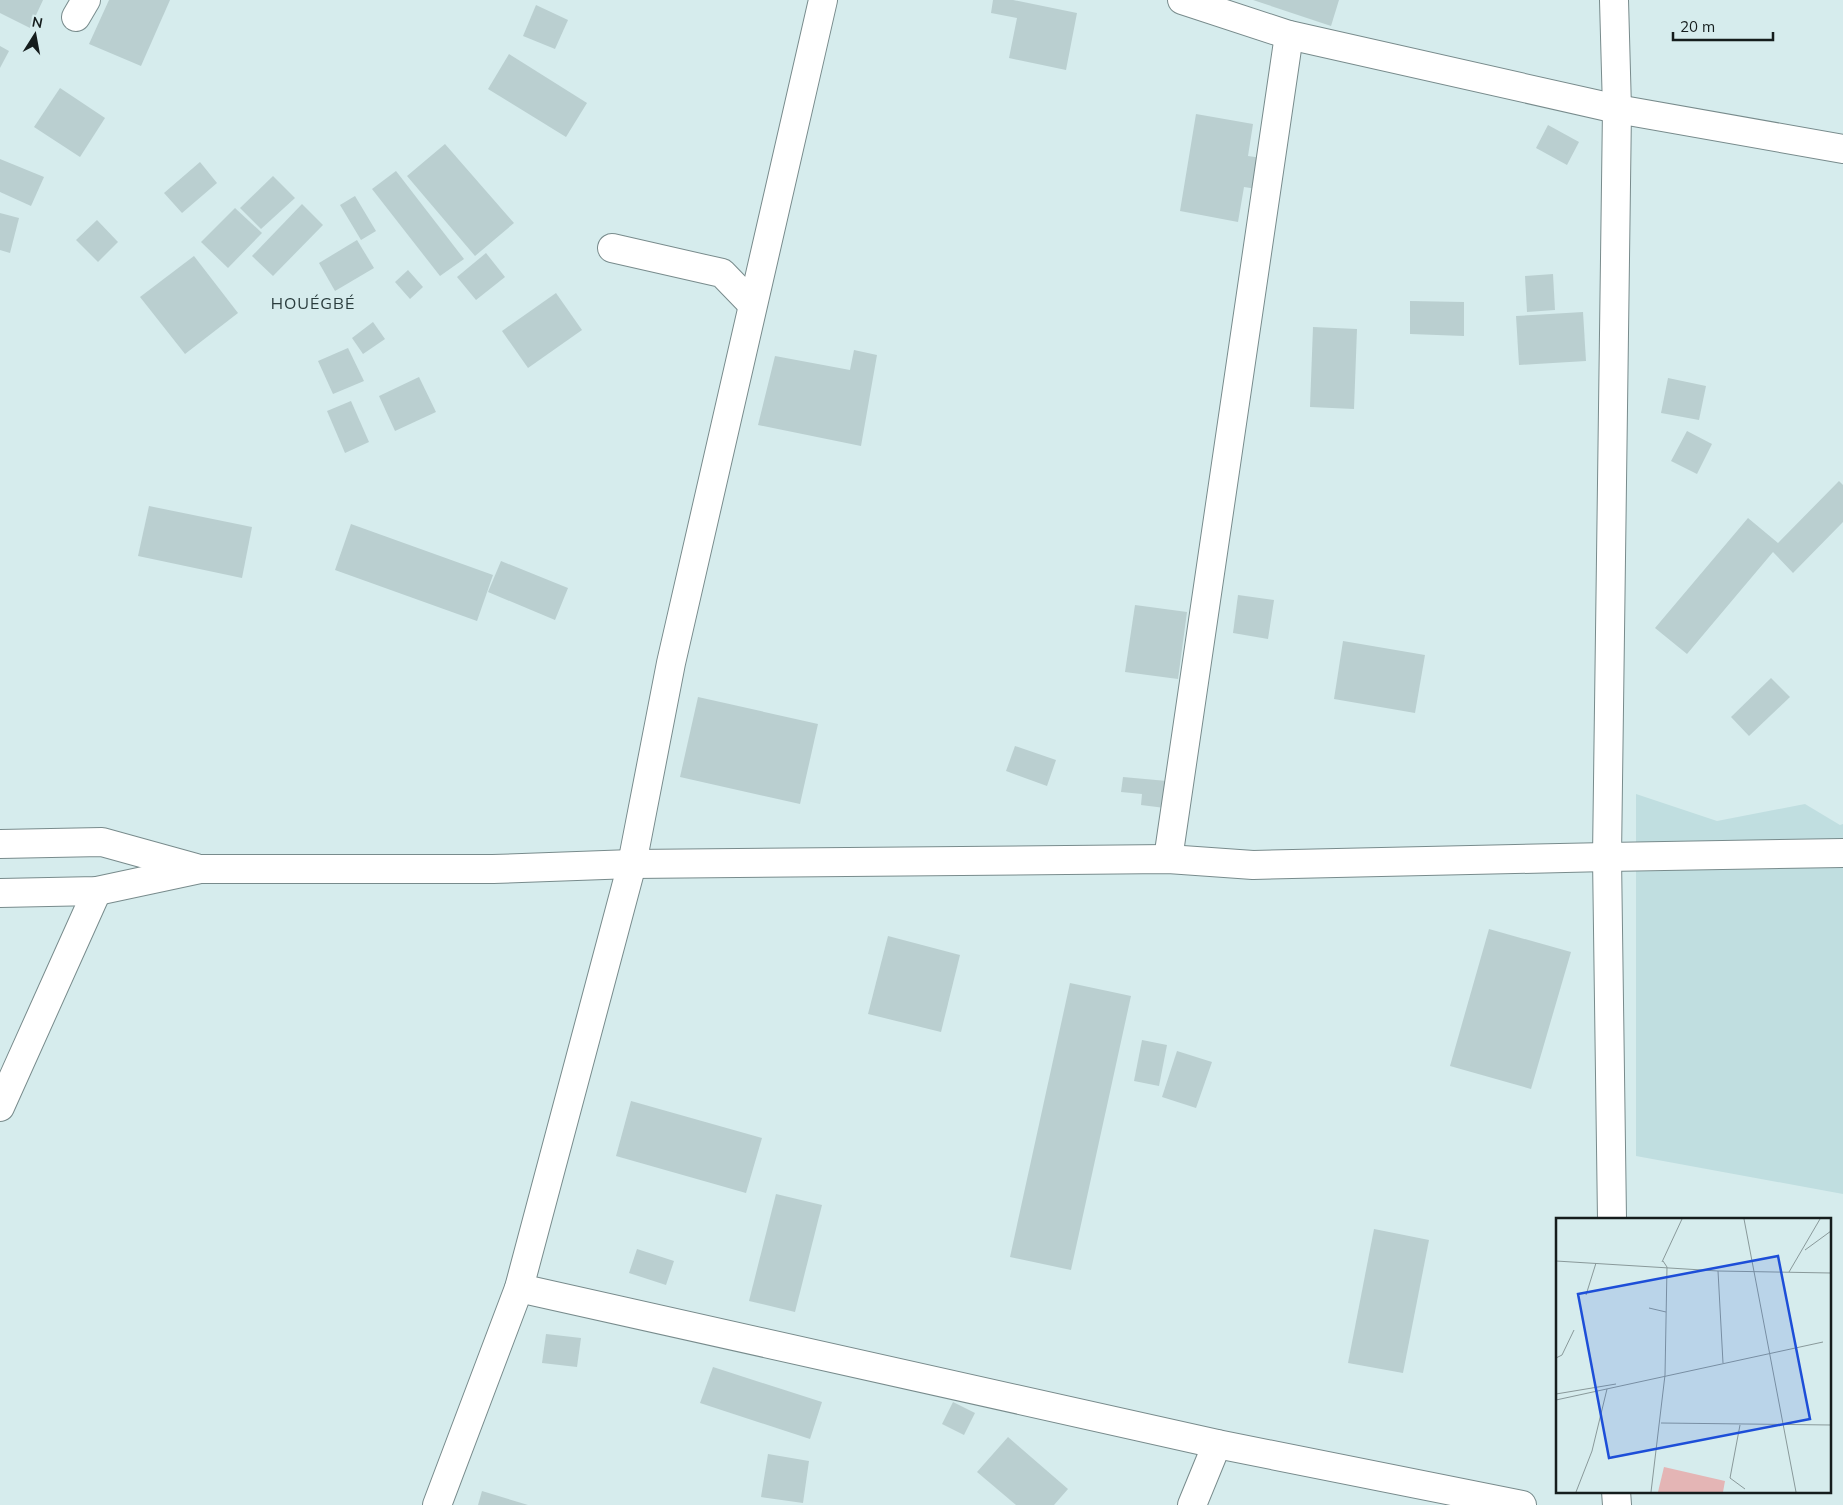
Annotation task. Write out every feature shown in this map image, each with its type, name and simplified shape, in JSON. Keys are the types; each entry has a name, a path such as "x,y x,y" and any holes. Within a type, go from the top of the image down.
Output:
{"street":[{"path":"438,1505 520,1288 632,864 671,663 823,0"},
{"path":"1182,0 1289,35 1617,109 1843,149"},
{"path":"1612,1218 1607,857 1617,109 1614,0"},
{"path":"1168,859 1289,35"},
{"path":"612,248 722,273 752,304"},
{"path":"722,273 763,256"},
{"path":"0,844 102,842 200,869"},
{"path":"0,893 97,891 200,869 494,869 632,864 1168,859 1253,865 1843,853"},
{"path":"0,1107 97,891"},
{"path":"520,1288 1218,1444 1522,1505"},
{"path":"1192,1505 1218,1444"},
{"path":"1616,1492 1617,1505"}],"shaded area":[{"path":"1636,794 1717,821 1805,804 1840,825 1843,824 1843,1194 1636,1156"}],"building":[{"path":"0,0 43,0 30,28 0,13"},
{"path":"109,0 170,0 141,66 89,44"},
{"path":"993,0 1013,0 1077,13 1066,70 1009,58 1017,18 991,13"},
{"path":"1253,0 1339,0 1331,26"},
{"path":"536,5 568,20 555,49 523,36"},
{"path":"0,46 9,51 0,68"},
{"path":"509,54 587,103 566,137 488,89"},
{"path":"60,88 105,118 80,157 34,127"},
{"path":"1196,114 1253,124 1248,156 1262,158 1257,189 1244,187 1238,222 1180,211"},
{"path":"1548,125 1579,142 1567,165 1536,148"},
{"path":"445,144 514,223 475,256 407,176"},
{"path":"0,159 44,177 31,206 0,192"},
{"path":"200,162 217,183 182,213 164,193"},
{"path":"396,171 464,259 440,276 372,189"},
{"path":"273,176 295,198 261,229 240,208"},
{"path":"355,196 376,231 361,240 340,205"},
{"path":"302,204 323,225 273,276 252,256"},
{"path":"235,208 262,233 228,268 201,242"},
{"path":"0,213 19,218 10,253 0,250"},
{"path":"97,220 118,242 98,262 76,240"},
{"path":"357,240 374,268 335,291 319,263"},
{"path":"486,253 505,277 476,300 457,277"},
{"path":"194,256 238,313 185,354 140,297"},
{"path":"408,270 423,287 410,299 395,282"},
{"path":"1553,274 1555,310 1527,312 1525,276"},
{"path":"556,293 582,330 528,368 502,331"},
{"path":"1410,301 1464,302 1464,336 1410,334"},
{"path":"1583,312 1586,361 1519,365 1516,316"},
{"path":"373,322 385,339 363,354 352,338"},
{"path":"1313,327 1357,329 1354,409 1310,407"},
{"path":"348,348 364,381 333,394 318,361"},
{"path":"854,350 877,355 861,446 758,425 775,356 850,370"},
{"path":"419,377 436,412 395,431 379,396"},
{"path":"1668,378 1706,386 1699,420 1661,413"},
{"path":"351,401 369,442 345,453 327,411"},
{"path":"1687,431 1712,444 1697,474 1671,461"},
{"path":"1839,481 1843,485 1843,522 1793,573 1773,552 1687,654 1655,628 1748,518 1778,543"},
{"path":"149,506 252,527 242,578 138,556"},
{"path":"351,524 493,575 477,621 335,570"},
{"path":"501,561 568,588 555,620 488,592"},
{"path":"1238,595 1274,600 1268,639 1233,633"},
{"path":"1135,605 1187,612 1178,679 1125,672"},
{"path":"1343,641 1425,655 1415,713 1334,699"},
{"path":"1771,678 1790,697 1749,736 1731,717"},
{"path":"698,697 818,724 800,804 680,777"},
{"path":"1015,746 1056,760 1047,786 1006,771"},
{"path":"1123,777 1167,781 1165,808 1141,805 1142,794 1121,792"},
{"path":"1489,929 1571,952 1531,1089 1450,1066"},
{"path":"888,936 960,955 941,1032 868,1014"},
{"path":"1070,983 1131,996 1071,1270 1010,1257"},
{"path":"1142,1040 1167,1045 1159,1086 1134,1081"},
{"path":"1177,1051 1212,1062 1196,1108 1162,1097"},
{"path":"631,1101 762,1138 746,1193 616,1156"},
{"path":"776,1194 822,1205 795,1312 749,1301"},
{"path":"1374,1229 1429,1240 1403,1373 1348,1363"},
{"path":"637,1249 674,1261 666,1285 629,1273"},
{"path":"546,1334 581,1338 577,1367 542,1363"},
{"path":"713,1367 822,1402 810,1439 700,1403"},
{"path":"953,1402 975,1413 964,1435 942,1424"},
{"path":"1008,1437 1068,1489 1054,1505 1016,1505 977,1472"},
{"path":"768,1454 809,1461 803,1503 761,1497"},
{"path":"482,1491 528,1505 478,1505"}],"district":[{"name":"HOUÉGBÉ","path":"313,303"}]}
